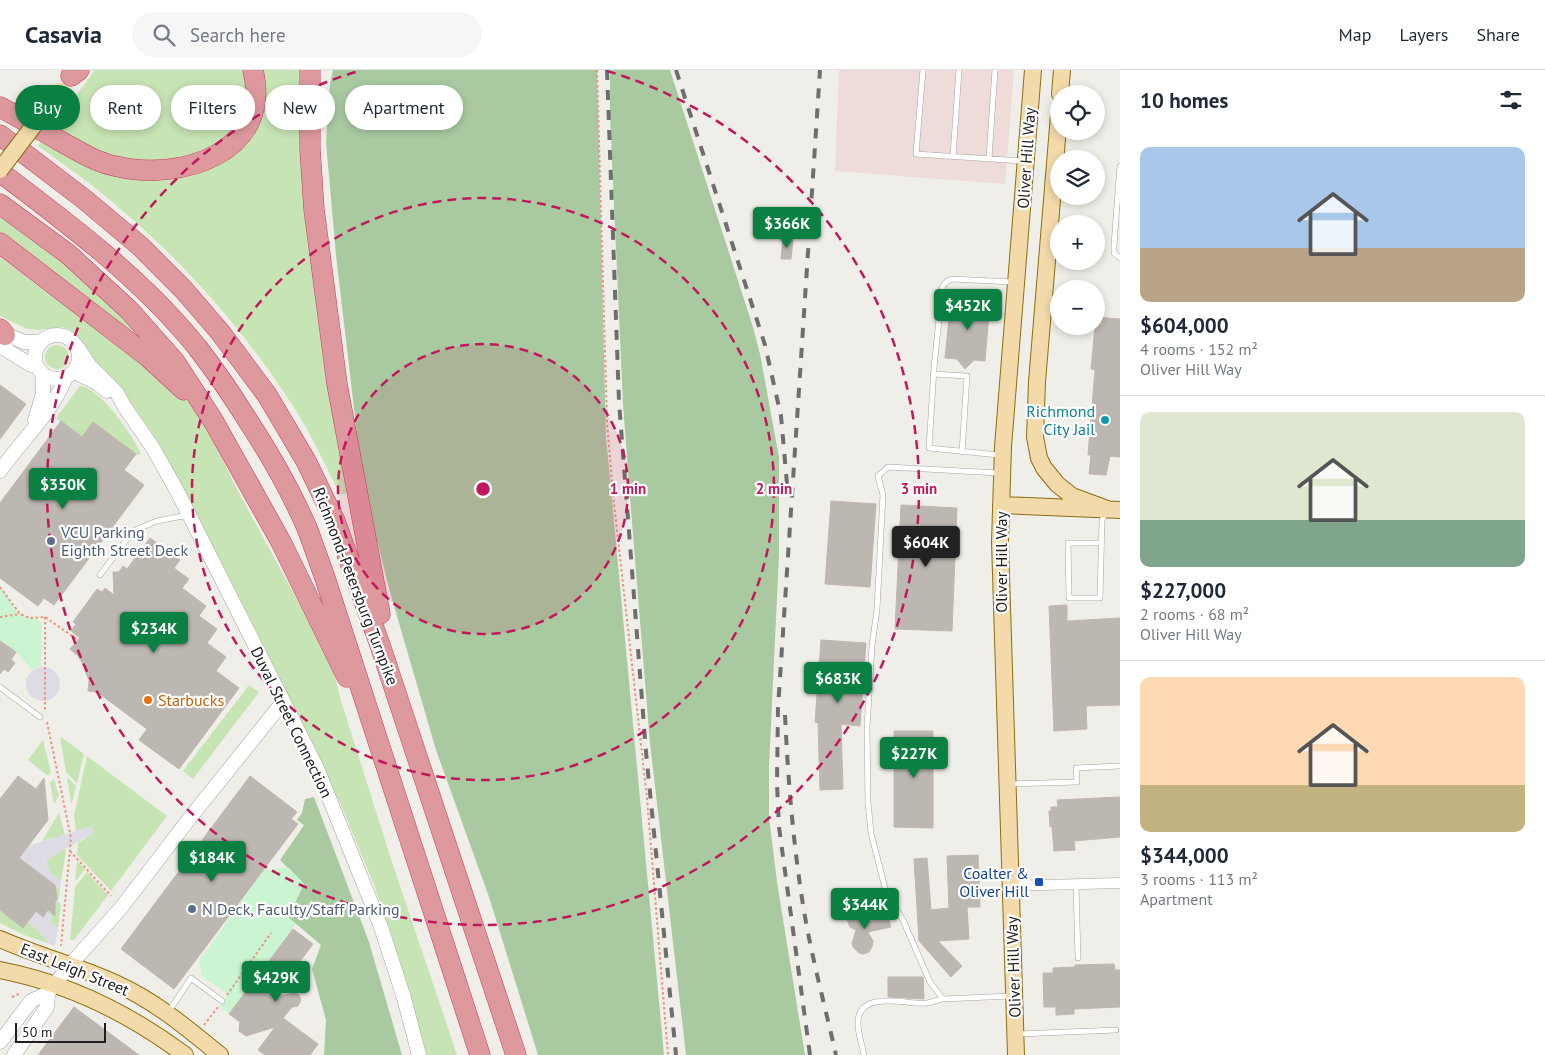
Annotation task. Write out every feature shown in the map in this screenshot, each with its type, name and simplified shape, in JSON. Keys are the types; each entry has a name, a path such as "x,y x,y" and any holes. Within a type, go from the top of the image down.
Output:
{"highway":[{"path":"0,107 89,157 113,166 152,172 174,169 211,158 227,149 241,136 252,115 254,104 255,80 253,70"},
{"path":"310,70 310,149 314,209 337,384 373,584 405,715"},
{"path":"314,209 324,70"},
{"name":"Richmond-Petersburg Turnpike","path":"0,135 84,199 140,246 183,289 220,332 267,395 306,461 335,521 405,715 516,1055"},
{"name":"Richmond-Petersburg Turnpike","path":"0,171 43,204 118,267 158,305 197,347 225,385 284,482 306,527 325,578 480,1055"},
{"path":"0,204 68,254 129,310 175,362 214,422 281,542 376,735"},
{"path":"0,243 9,254 152,360 180,385 214,422"}],"main road":[{"name":"Oliver Hill Way","path":"1016,1055 1000,578 1000,505 1032,70"},
{"path":"1061,85 1062,70"},
{"path":"0,171 70,79"},
{"name":"Oliver Hill Way","path":"1057,140 1035,437 1039,458 1044,468 1057,484 1072,496 1114,510"},
{"path":"1000,505 1114,510"},
{"name":"East Leigh Street","path":"0,939 117,984 142,997 167,1013 220,1055"},
{"name":"East Leigh Street","path":"0,970 32,976 52,988 95,1001 135,1021 185,1055"}],"street":[{"path":"1,335 24,342 40,342 53,335 60,335 73,342 78,348 79,362 41,421 29,432"},
{"path":"1,335 31,364 40,370 57,380 69,376"},
{"path":"0,470 29,432 37,418 44,394 40,370 34,356 40,342"},
{"name":"Duval Street Connection","path":"78,348 90,366 117,393 153,448 317,768 381,927 404,998 419,1055"},
{"name":"Duval Street Connection","path":"69,376 97,384 124,406"},
{"path":"14,1055 46,1006 64,963 121,908 193,814 283,702"},
{"path":"1011,886 1120,883"},
{"path":"0,1042 31,1001 52,988"}],"lane":[{"path":"923,70 916,154 1025,161"},
{"path":"953,156 959,70"},
{"path":"989,158 995,70"},
{"path":"1120,166 1114,253 1120,258"},
{"path":"940,301 944,282 951,279 1016,283"},
{"path":"940,309 933,374 929,448 1003,456"},
{"path":"933,374 967,376 962,452"},
{"path":"943,999 930,982 903,920 886,892 871,833 868,802 867,727 872,646 877,609 883,495 878,476 888,467 1002,473"},
{"path":"1101,543 1068,543 1069,598 1100,598 1102,520 1114,510"},
{"path":"100,575 133,531 158,521 189,515"},
{"path":"0,687 40,717"},
{"path":"1007,784 1077,782 1076,768 1120,766"},
{"path":"1076,884 1078,958"},
{"path":"167,1013 191,978 222,1001"},
{"path":"864,1055 858,1021 861,1010 870,1003 883,1001 927,1003 943,999 1014,996"},
{"path":"1016,1034 1116,1030"}],"path":[{"path":"597,70 607,422 613,495 646,798 668,1055"},
{"path":"0,587 20,614"},
{"path":"0,617 20,614 30,618 45,617 78,640"},
{"path":"45,617 45,714 71,838 64,963"},
{"path":"70,851 95,876 111,896"},
{"path":"203,1027 271,933"}],"shaded area":[{"path":"839,70 1014,70 1005,184 835,171"},
{"path":"43,667 50,668 55,672 59,677 59,691 55,696 50,700 43,701 36,700 31,696 27,691 26,684 27,677 31,672 36,668"},
{"path":"91,826 94,833 46,860 50,872 61,881 60,890 19,858 28,846"},
{"path":"36,911 43,916 47,912 52,916 49,921 58,928 55,946 47,943 47,940 28,921"}],"green space":[{"path":"95,70 245,70 248,80 247,85 171,85 171,130 233,130 222,144 166,163 106,156 56,130 80,130 80,90"},
{"path":"258,70 304,70 306,85 265,85 265,130 310,130 347,487 345,495 339,493 318,449 293,406 227,316 150,235 86,181 38,146 43,138 113,172 231,151 238,130 255,130 255,85 253,85"},
{"path":"333,70 597,70 606,436 664,1055 538,1055 489,897 436,750 390,592 363,485 336,255 326,142 327,130 335,130 335,85 330,84"},
{"path":"610,70 670,70 760,354 779,457 779,555 769,767 769,817 777,882 805,1055 686,1055 650,743 630,498 623,404 610,116"},
{"path":"0,210 75,267 177,373 0,237"},
{"path":"0,257 83,318 186,399 206,427 239,493 333,668 341,701 392,862 457,1055 427,1055 408,988 375,887 341,805 160,445 122,389 84,349 80,340 72,331 63,327 38,330 27,329 0,316"},
{"path":"57,345 65,349 69,357 65,365 57,369 49,365 45,357 49,349"},
{"path":"80,386 88,388 106,403 124,425 141,454 137,455 93,422 82,437 56,418"},
{"path":"0,587 22,615 35,618 42,623 41,666 32,670 19,655 0,641"},
{"path":"249,685 259,692 193,779 183,771"},
{"path":"61,737 84,754 77,783 66,772"},
{"path":"43,740 51,772 48,776 28,760"},
{"path":"87,756 167,816 111,891 77,855 78,843 94,833 91,826 76,831 74,816"},
{"path":"67,777 76,786 72,803 71,803"},
{"path":"54,779 59,796 54,804 50,783"},
{"path":"314,797 369,942 402,1055 324,1055 326,1020 312,969 321,945 288,917 304,884 280,860 304,825 297,820 302,813 305,799"},
{"path":"59,813 65,835 42,841"},
{"path":"65,848 61,881 50,872 46,860"},
{"path":"77,861 85,869 75,882"},
{"path":"288,867 304,884 288,917 296,924 229,1014 220,1006 228,995 202,976 199,961 264,870"},
{"path":"87,872 108,895 74,940 70,940 75,887"},
{"path":"55,886 60,890 58,901 61,905 58,928 49,921 52,916 47,912 55,915 55,902 57,899"},
{"path":"0,910 23,927 28,921 47,940 47,943 24,935 0,923"}],"building":[{"path":"783,239 793,240 791,259 781,259"},
{"path":"951,298 990,302 985,361 974,360 965,369 957,359 945,358"},
{"path":"1105,318 1120,319 1120,457 1110,456 1106,475 1089,474 1091,455 1088,455 1095,370 1091,369 1094,335 1105,335"},
{"path":"0,385 26,404 0,439"},
{"name":"VCU Parking Eighth Street Deck","path":"61,421 82,437 93,422 136,454 124,470 144,485 54,605 44,598 38,606 0,578 0,503"},
{"path":"831,501 876,504 870,587 825,584"},
{"path":"901,505 957,508 952,631 895,629"},
{"path":"150,538 180,560 174,568 189,579 182,588 206,606 199,616 217,629 207,643 226,657 216,671 239,688 179,769 139,740 147,729 97,692 88,691 89,680 82,663 79,657 70,649 80,638 71,631 76,624 73,622 97,589 102,592 105,588 114,595 113,572 119,572 123,566 127,569"},
{"path":"1067,605 1067,621 1120,618 1120,705 1086,706 1087,729 1054,731 1049,606"},
{"path":"821,640 866,643 860,726 841,724 843,789 820,790 818,723 815,722"},
{"path":"0,641 16,652 11,660 15,663 8,672 4,669 0,674"},
{"path":"894,731 933,731 933,828 894,827"},
{"path":"18,776 36,789 44,778 48,820 19,858 55,885 57,899 55,902 55,916 48,910 43,917 36,911 23,928 0,910 0,799"},
{"name":"N Deck, Faculty/Staff Parking","path":"250,776 297,812 291,819 298,824 174,989 121,949"},
{"path":"1120,797 1120,837 1074,841 1075,850 1054,851 1049,811 1051,811 1051,807 1058,807 1057,800"},
{"path":"978,855 980,907 967,907 969,939 938,941 962,966 951,977 919,941 914,859 927,858 931,910 949,908 947,856"},
{"path":"858,909 863,912 868,922 888,917 891,927 868,932 873,941 872,947 869,952 863,954 853,947 852,943 856,930 850,927 847,919 848,914 852,910"},
{"path":"293,929 313,944 273,997 296,993 299,995 301,1000 298,1006 292,1007 283,1018 318,1044 310,1055 265,1055 258,1050 275,1027 246,1036 239,1031 240,1022 229,1014"},
{"path":"1114,964 1115,970 1120,970 1120,1007 1074,1009 1074,1014 1056,1015 1056,1007 1044,1007 1043,973 1053,973 1053,968 1075,967 1075,965"},
{"path":"888,977 923,977 924,999 888,997"},
{"path":"74,1007 139,1055 38,1055"}],"railway":[{"path":"607,70 619,402 646,752 676,1055"},
{"path":"676,70 765,345 781,416 787,484"},
{"path":"810,1055 779,827 777,784 778,708 820,70"},
{"path":"785,715 791,810 803,905 814,962 836,1055"}],"place":[{"name":"Richmond City Jail","path":"1105,420"},
{"name":"VCU Parking Eighth Street Deck","path":"51,541"},
{"name":"Starbucks","path":"148,700"},
{"name":"Coalter & Oliver Hill","path":"1039,882"},
{"name":"N Deck, Faculty/Staff Parking","path":"192,909"}]}
